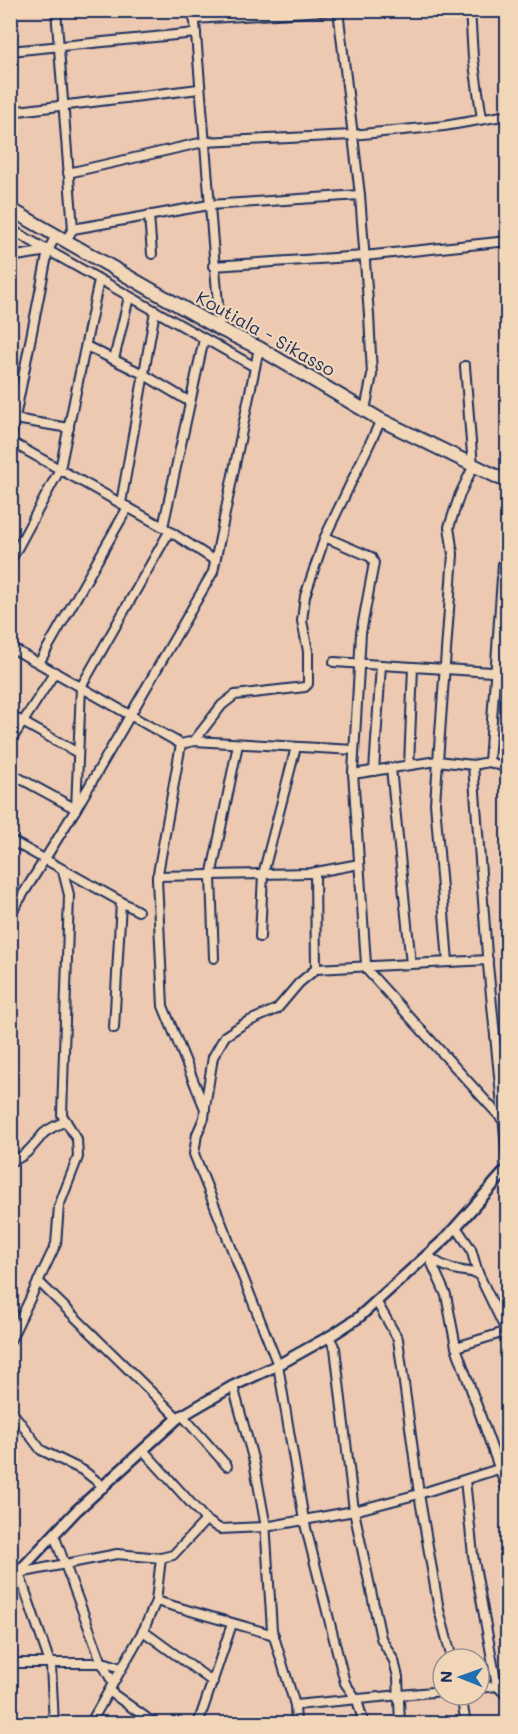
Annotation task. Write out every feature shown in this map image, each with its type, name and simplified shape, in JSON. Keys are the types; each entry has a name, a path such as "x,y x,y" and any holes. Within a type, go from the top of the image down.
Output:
{"main road":[{"name":"Koutiala - Sikasso","path":"10,209 220,329 259,348 381,420 507,482"}],"street":[{"path":"56,10 72,229"},
{"path":"470,10 473,57 482,119"},
{"path":"220,329 194,15 339,11 360,195 372,375 365,410"},
{"path":"10,51 196,33"},
{"path":"10,112 199,89"},
{"path":"68,173 204,142 352,135 444,126 507,115"},
{"path":"214,560 124,505 11,442 48,251 72,229 209,205 360,195"},
{"path":"149,216 153,254"},
{"path":"10,229 255,367"},
{"path":"213,266 364,256 507,241"},
{"path":"10,257 48,251"},
{"path":"10,562 60,469 99,280"},
{"path":"114,359 129,297"},
{"path":"39,663 124,505 143,374 155,311"},
{"path":"76,809 81,687 166,530 189,402 204,339"},
{"path":"86,346 143,374 189,402"},
{"path":"10,915 76,809 213,572 259,348"},
{"path":"448,962 435,804 453,554 448,535 460,494 473,467 465,366"},
{"path":"15,419 69,428"},
{"path":"194,741 222,705 235,695 305,687 308,684 308,651 302,621 305,596 325,537 381,420"},
{"path":"325,537 371,557 374,563 361,633 353,774 366,966 368,971 503,1120"},
{"path":"489,762 503,564 507,550"},
{"path":"10,647 181,744 194,741 354,750"},
{"path":"333,662 507,673"},
{"path":"374,771 381,665"},
{"path":"409,765 413,667"},
{"path":"10,742 55,672"},
{"path":"10,715 78,753"},
{"path":"181,744 157,876 163,1006 205,1108"},
{"path":"214,958 212,875 238,744"},
{"path":"261,937 263,874 296,747"},
{"path":"353,774 437,761 473,765 489,762 507,768"},
{"path":"10,1581 76,1511 180,1417 233,1386 329,1337 357,1318 428,1256 507,1167 473,765"},
{"path":"390,768 411,964"},
{"path":"10,773 76,809"},
{"path":"10,840 138,912"},
{"path":"157,876 315,873 359,864"},
{"path":"10,1341 56,1244 59,1206 78,1157 77,1139 63,1115 69,895 63,871"},
{"path":"315,873 316,969"},
{"path":"114,1028 121,902"},
{"path":"364,1724 357,1700 345,1683 304,1520 278,1365 194,1154 197,1134 204,1118 210,1065 225,1036 245,1023 277,1009 316,969 488,960"},
{"path":"10,1161 18,1160 46,1131 66,1121"},
{"path":"456,1227 471,1249 478,1273 507,1332 456,1347"},
{"path":"428,1256 439,1265 478,1273"},
{"path":"428,1256 446,1295 456,1347 503,1467 507,1493"},
{"path":"38,1281 180,1417 227,1466"},
{"path":"376,1301 398,1339 419,1494 439,1610 449,1647"},
{"path":"329,1337 335,1348 354,1511 381,1638 394,1661 398,1677 400,1724"},
{"path":"233,1386 254,1462 265,1527 274,1635 295,1706 296,1724"},
{"path":"10,1409 40,1450 84,1471 104,1487"},
{"path":"143,1450 206,1521 220,1529 265,1527 354,1511 419,1494 503,1467"},
{"path":"465,1480 473,1556 497,1686 507,1697"},
{"path":"19,1573 117,1554 161,1558 173,1555 206,1521"},
{"path":"54,1535 111,1687 155,1724"},
{"path":"90,1724 143,1631 156,1601 161,1558"},
{"path":"19,1573 50,1663 54,1724"},
{"path":"156,1601 274,1635"},
{"path":"198,1724 232,1624"},
{"path":"143,1631 213,1682"},
{"path":"10,1663 102,1663 122,1668"},
{"path":"491,1687 497,1686"},
{"path":"295,1706 431,1692"},
{"path":"463,1707 466,1724"}]}
